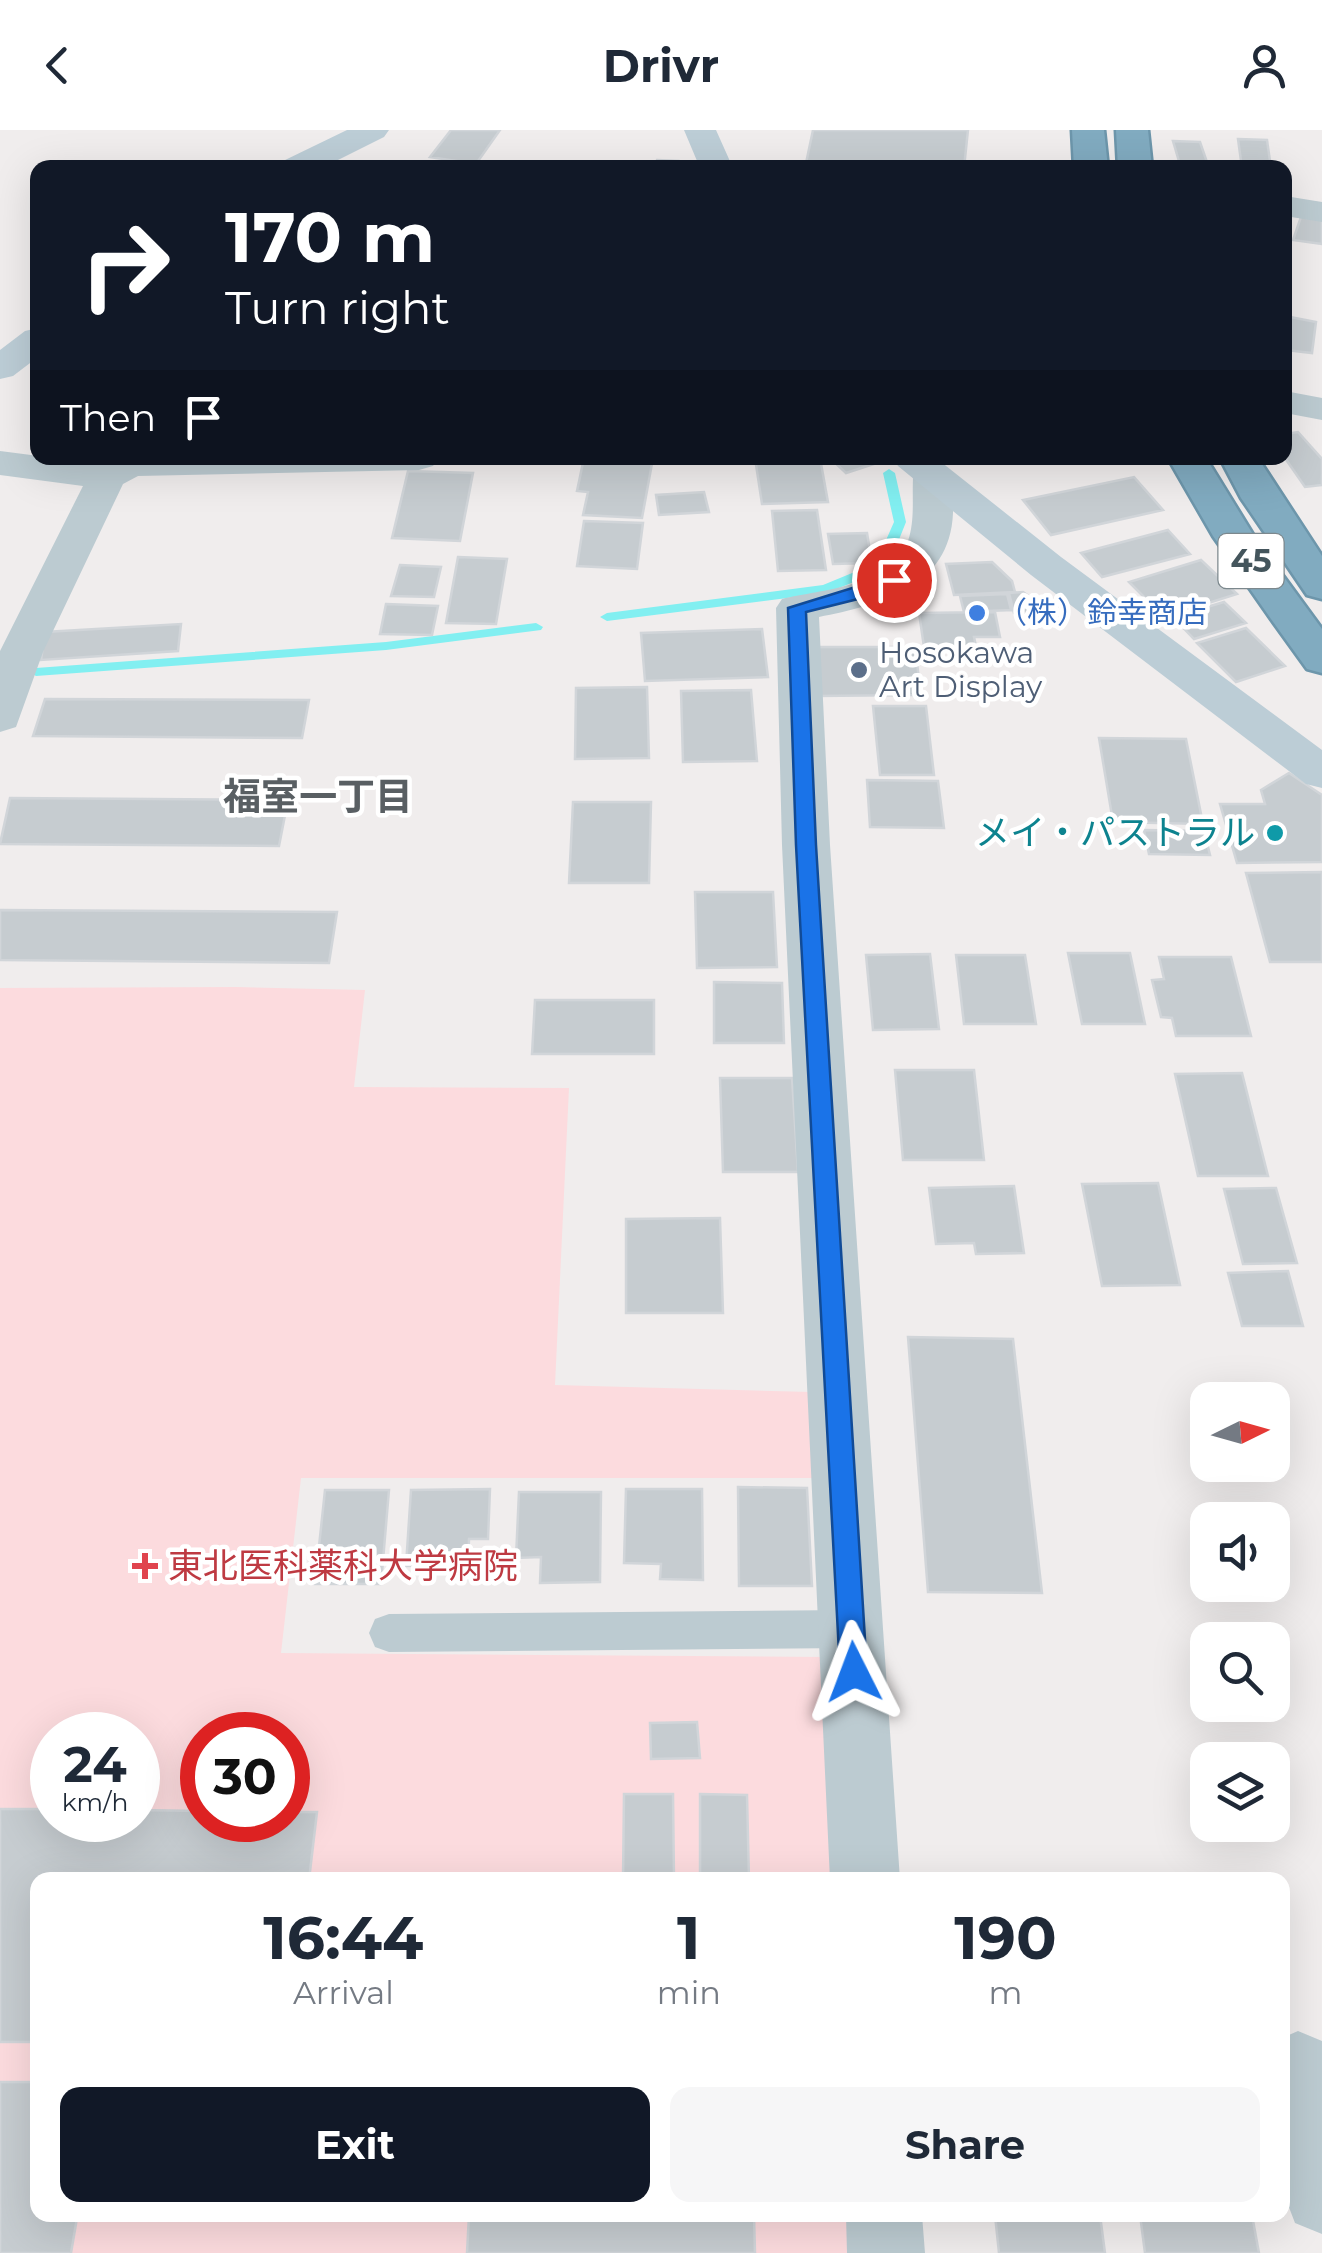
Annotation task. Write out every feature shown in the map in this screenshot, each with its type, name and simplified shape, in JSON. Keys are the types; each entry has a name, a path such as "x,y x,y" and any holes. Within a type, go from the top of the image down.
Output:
{"highway":[{"path":"1088,130 1090,160"},
{"path":"1132,130 1135,160"},
{"name":"45","path":"1191,465 1262,578 1322,659"},
{"name":"45","path":"1242,465 1322,586"}],"street":[{"path":"311,160 373,130"},
{"path":"700,130 713,160"},
{"path":"1292,207 1322,212"},
{"path":"0,368 30,344"},
{"path":"1292,403 1322,409"},
{"path":"0,463 107,477"},
{"path":"0,717 21,652 107,477 128,465"},
{"path":"922,468 1322,774"},
{"path":"865,1872 807,865 797,608 876,590 912,571 928,544 922,468"},
{"path":"1298,2068 1322,2196"},
{"path":"884,2222 886,2253"}],"lane":[{"path":"390,1633 851,1629"}],"shaded area":[{"name":"東北医科薬科大学病院","path":"0,988 365,990 354,1087 569,1088 555,1385 811,1392 814,1478 301,1478 281,1653 826,1657 834,1872 30,1872 30,2222 847,2222 848,2253 0,2253"}],"building":[{"path":"451,130 500,130 479,160 430,157"},
{"path":"813,130 968,130 965,160 807,160"},
{"path":"1238,139 1267,140 1270,160 1241,160"},
{"path":"1173,141 1200,142 1206,160 1179,160"},
{"path":"1302,214 1322,218 1322,244 1293,240"},
{"path":"1292,317 1316,322 1312,353 1292,351"},
{"path":"1298,432 1322,459 1322,485 1305,487 1290,465 1292,433"},
{"path":"583,465 652,465 642,518 583,515 588,492 577,491"},
{"path":"756,465 821,465 828,502 762,504"},
{"path":"837,465 871,465 846,473"},
{"path":"408,471 473,473 460,541 392,538"},
{"path":"1134,477 1163,510 1051,535 1023,500"},
{"path":"704,492 709,512 659,515 656,495"},
{"path":"817,510 826,570 778,571 772,511"},
{"path":"584,521 643,523 637,569 577,566"},
{"path":"1168,530 1190,554 1102,577 1081,553"},
{"path":"867,533 872,563 833,564 828,534"},
{"path":"458,557 507,559 496,624 446,623"},
{"path":"1201,560 1237,594 1164,617 1129,582"},
{"path":"992,562 1012,581 1015,592 954,595 946,564"},
{"path":"400,565 441,567 434,597 391,596"},
{"path":"1023,592 1051,612 1014,613 1009,593"},
{"path":"1007,594 1011,610 964,612 960,596"},
{"path":"1224,602 1246,623 1194,639 1173,617"},
{"path":"386,604 438,606 432,635 380,634"},
{"path":"995,612 1000,637 974,637 976,646 924,647 919,613"},
{"path":"181,624 178,651 41,660 45,632"},
{"path":"1246,628 1285,666 1236,682 1197,643"},
{"path":"762,629 768,677 645,681 641,633"},
{"path":"811,647 915,647 921,695 815,696"},
{"path":"647,687 649,758 575,759 576,688"},
{"path":"751,690 757,761 683,762 681,691"},
{"path":"45,699 309,700 302,738 33,736"},
{"path":"873,706 926,706 934,775 880,775"},
{"path":"1099,738 1186,739 1203,824 1113,822"},
{"name":"メイ・パストラル","path":"1289,773 1322,795 1322,862 1237,863 1220,804 1265,804 1261,790"},
{"path":"867,780 938,781 944,828 870,827"},
{"path":"10,798 288,800 279,846 0,844"},
{"path":"573,802 651,802 649,883 569,883"},
{"path":"1144,830 1204,831 1210,855 1149,854"},
{"path":"1322,872 1322,962 1270,962 1246,873"},
{"path":"695,892 773,892 777,967 697,968"},
{"path":"0,910 337,912 329,963 0,960"},
{"path":"1068,953 1130,953 1145,1024 1082,1024"},
{"path":"930,954 939,1029 873,1030 866,955"},
{"path":"956,955 1025,955 1036,1024 964,1024"},
{"path":"1159,957 1231,957 1251,1036 1176,1036 1172,1018 1161,1017 1152,980 1164,979"},
{"path":"714,982 782,983 784,1043 714,1043"},
{"path":"535,1000 654,1000 654,1054 532,1054"},
{"path":"895,1070 974,1070 984,1160 903,1160"},
{"path":"1242,1073 1268,1176 1198,1176 1175,1074"},
{"path":"720,1078 792,1078 798,1172 723,1172"},
{"path":"1158,1183 1180,1285 1102,1286 1082,1184"},
{"path":"1014,1186 1024,1253 976,1254 974,1243 936,1244 929,1188"},
{"path":"1276,1188 1297,1263 1243,1264 1224,1189"},
{"path":"720,1218 723,1313 626,1313 626,1219"},
{"path":"1288,1271 1303,1326 1242,1326 1228,1273"},
{"path":"908,1337 1013,1339 1042,1593 928,1592"},
{"path":"738,1487 807,1488 812,1586 739,1586"},
{"path":"490,1489 488,1539 469,1539 468,1565 406,1566 411,1490"},
{"path":"626,1489 702,1489 703,1580 660,1579 661,1564 624,1563"},
{"path":"325,1490 389,1490 381,1584 315,1584"},
{"path":"519,1492 601,1492 600,1582 540,1583 541,1557 516,1558"},
{"path":"697,1722 700,1758 651,1759 650,1723"},
{"path":"624,1794 673,1794 674,1872 623,1872"},
{"path":"700,1794 747,1795 749,1872 700,1872"},
{"path":"0,1809 30,1809 30,1842 160,1842 160,1810 180,1811 180,1842 310,1842 310,1812 317,1812 310,1872 30,1872 30,2042 0,2042"},
{"path":"0,2082 30,2082 30,2222 76,2222 71,2253 0,2253"},
{"path":"469,2222 754,2222 755,2253 467,2253"},
{"path":"996,2222 1101,2222 1105,2253 999,2253"},
{"path":"1141,2222 1253,2222 1259,2253 1145,2253"}],"waterway":[{"path":"607,617 826,589 862,574 889,549 900,522 889,473"},
{"path":"36,672 386,646 536,627"}],"place":[{"name":"（株）鈴幸商店","path":"977,613"},
{"name":"Hosokawa Art Display","path":"859,670"},
{"name":"メイ・パストラル","path":"1275,833"},
{"name":"東北医科薬科大学病院","path":"145,1566"}],"district":[{"name":"福室一丁目","path":"318,797"}],"route":[{"path":"854,1672 806,845 797,608 876,590 894,580"}]}
